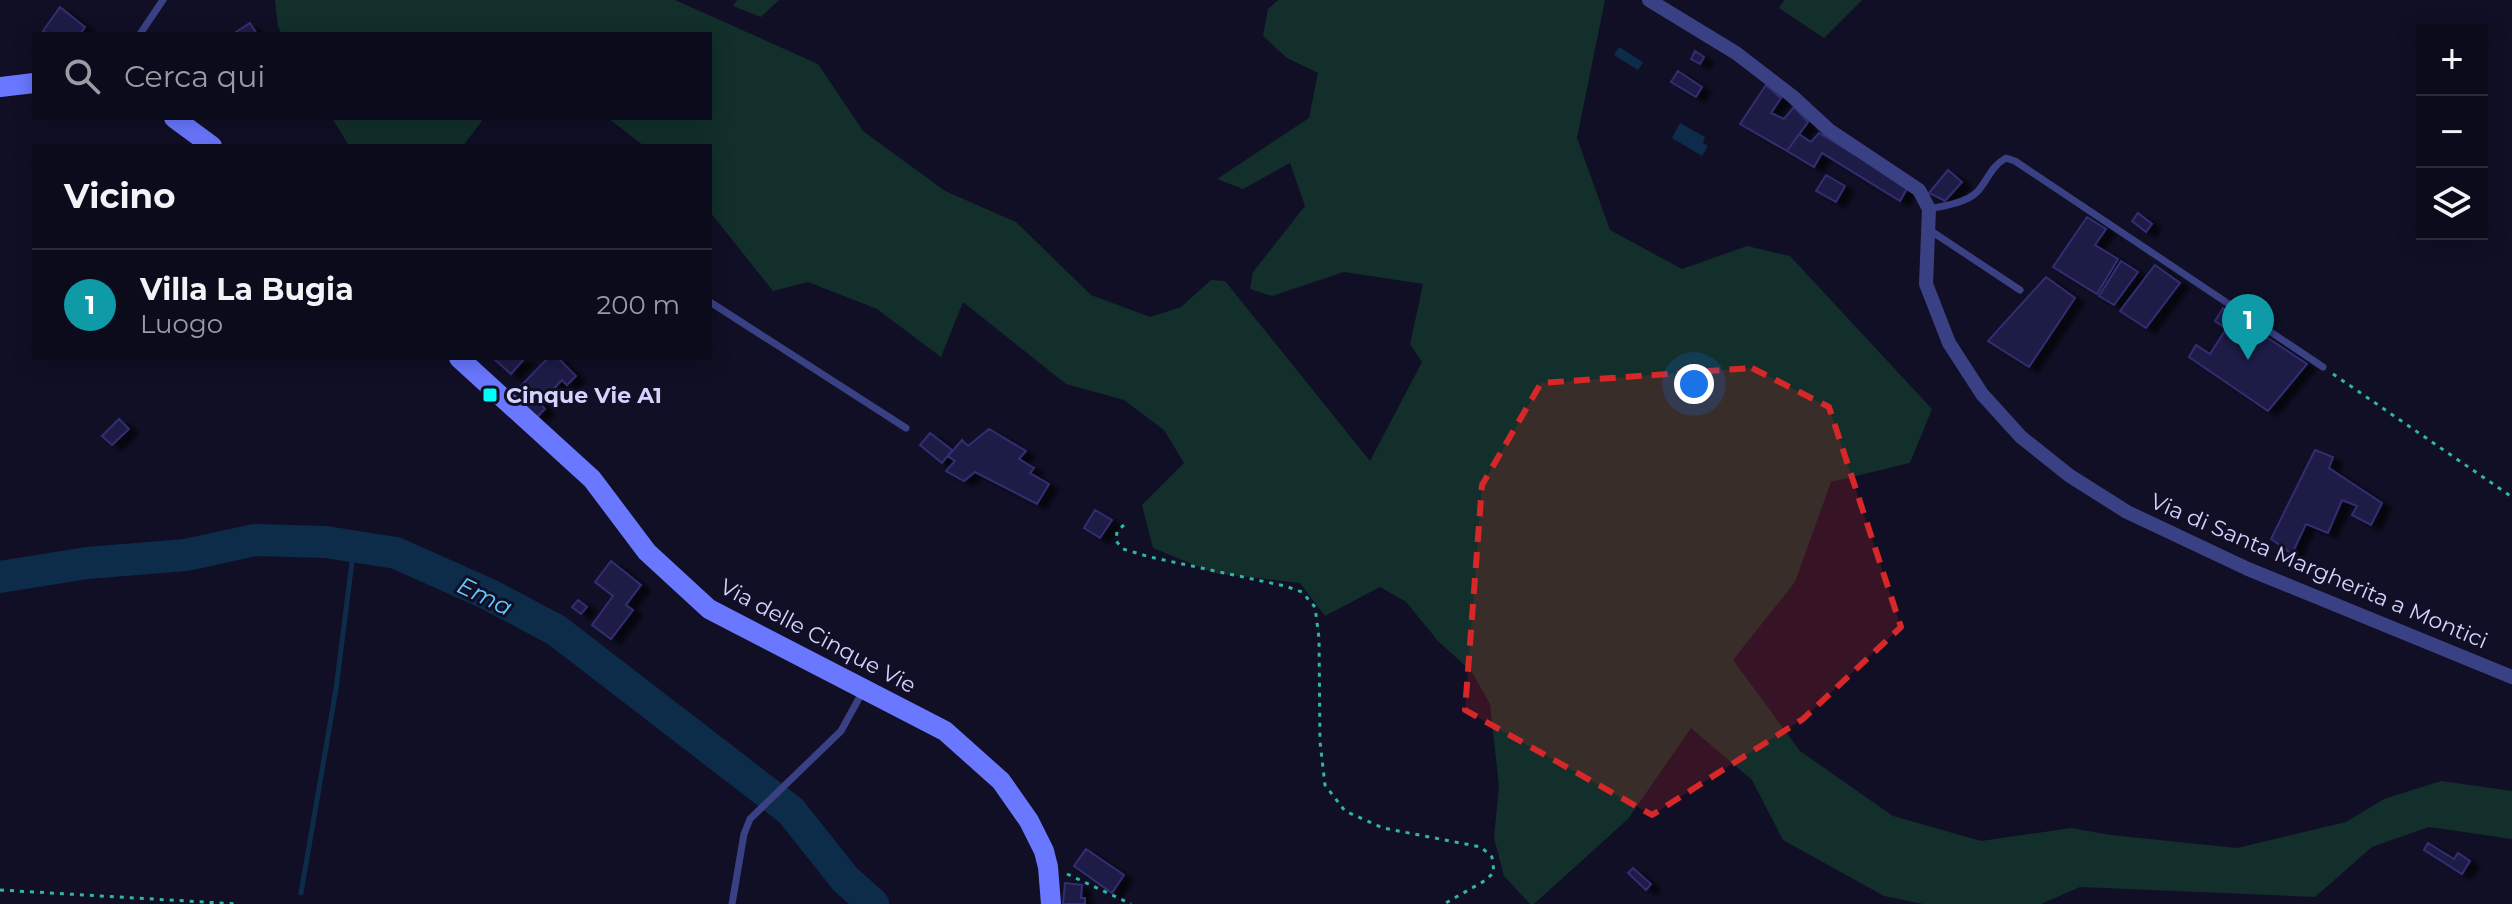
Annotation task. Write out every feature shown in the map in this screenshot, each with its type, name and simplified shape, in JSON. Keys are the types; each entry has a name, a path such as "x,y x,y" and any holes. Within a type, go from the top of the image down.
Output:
{"street":[{"path":"1649,0 1736,53 1792,96 1829,130 1919,190 1929,209"},
{"path":"0,87 32,83"},
{"path":"177,120 209,144"},
{"name":"Via di Santa Margherita a Montici","path":"1929,209 1926,284 1949,343 1982,394 2021,437 2070,476 2127,512 2248,569 2512,677"},
{"name":"Via delle Cinque Vie","path":"461,360 592,479 647,552 709,609 945,731 1001,781 1029,821 1044,851 1051,904"}],"lane":[{"path":"141,32 163,0"},
{"path":"1929,209 1975,194 1995,164 2006,158 2015,161 2323,367"},
{"path":"1928,229 2020,290"},
{"path":"712,303 906,428"},
{"path":"732,904 744,834 750,819 841,731 864,689"}],"path":[{"path":"2323,367 2512,497"},
{"path":"1124,525 1117,531 1116,541 1123,549 1285,586 1302,592 1315,607 1319,638 1320,742 1325,785 1345,811 1383,828 1481,847 1492,857 1494,872 1486,880 1444,904"},
{"path":"1048,867 1131,904"},
{"path":"0,890 237,904"}],"highlighted area":[{"path":"1752,368 1829,407 1901,627 1803,719 1652,815 1465,710 1482,485 1541,383"}],"green space":[{"path":"275,0 675,0 818,64 863,131 945,191 1016,222 1091,295 1150,317 1181,307 1211,280 1225,281 1370,461 1422,362 1410,344 1423,284 1344,272 1272,296 1250,289 1253,272 1305,206 1290,163 1243,189 1217,179 1309,118 1318,73 1287,58 1263,36 1268,9 1278,0 1605,0 1577,138 1610,230 1682,269 1747,246 1790,256 1932,409 1910,463 1831,482 1795,582 1733,660 1800,751 1893,816 1981,841 2071,828 2237,848 2346,822 2384,799 2441,781 2512,791 2512,839 2429,827 2372,847 2315,897 2080,887 2041,904 1923,904 1884,896 1783,840 1752,780 1691,728 1628,819 1534,904 1530,904 1504,876 1494,838 1499,786 1490,704 1472,672 1438,641 1406,602 1380,587 1325,616 1300,583 1214,573 1153,548 1142,505 1184,463 1164,430 1124,400 1066,384 963,302 941,357 877,309 808,282 773,291 712,215 712,144 641,144 611,120 712,120 712,32 281,32"},
{"path":"737,0 779,0 761,17 733,6"},
{"path":"1784,0 1862,0 1824,38 1779,8"},
{"path":"333,120 482,120 464,144 348,144"}],"water":[{"path":"1619,47 1643,62 1638,70 1614,55"},
{"path":"1680,123 1705,137 1703,143 1708,146 1702,156 1672,138"}],"building":[{"path":"60,7 85,27 81,32 43,31"},
{"path":"250,23 256,32 236,32"},
{"path":"1695,51 1704,57 1700,64 1691,59"},
{"path":"1678,71 1702,87 1696,97 1671,82"},
{"path":"1766,85 1781,98 1771,113 1784,119 1794,107 1808,122 1787,151 1740,124"},
{"path":"1819,133 1908,187 1900,201 1822,153 1814,167 1787,151 1799,134 1811,142"},
{"path":"1948,170 1962,182 1945,201 1929,193"},
{"path":"1826,175 1845,186 1836,202 1816,191"},
{"path":"2138,213 2152,224 2146,232 2132,221"},
{"path":"2087,217 2106,229 2095,245 2118,259 2097,294 2053,267"},
{"path":"2121,261 2138,272 2114,305 2099,296"},
{"path":"2155,265 2180,283 2146,328 2120,311"},
{"path":"2046,277 2075,298 2029,367 1988,341"},
{"path":"2223,308 2307,364 2268,411 2189,357 2196,345 2210,354 2226,329 2215,321"},
{"path":"495,360 523,360 511,374"},
{"path":"546,360 560,360 576,376 567,385 562,380 540,403 545,409 537,417 513,394"},
{"path":"119,419 129,429 112,445 102,436"},
{"path":"989,429 1026,451 1019,459 1034,468 1030,473 1049,484 1037,504 975,472 964,481 946,471 955,461 948,456 962,440 968,446"},
{"path":"930,433 952,450 942,463 920,445"},
{"path":"2315,450 2333,457 2329,468 2382,503 2371,525 2352,515 2357,506 2342,500 2328,533 2306,524 2292,554 2271,539"},
{"path":"1095,510 1112,520 1100,538 1084,528"},
{"path":"611,561 641,585 626,605 633,610 611,639 592,625 613,596 595,582"},
{"path":"578,600 587,607 581,614 572,607"},
{"path":"2428,843 2454,859 2458,853 2470,861 2462,874 2424,850"},
{"path":"1086,849 1124,875 1112,893 1074,866"},
{"path":"1633,868 1651,884 1646,890 1628,873"},
{"path":"1065,883 1082,885 1081,898 1085,898 1085,904 1063,904"}],"waterway":[{"name":"Ema","path":"0,577 87,563 186,555 255,540 326,542 396,553 488,594 556,630 791,811 845,879 873,904"},
{"path":"301,893 336,689 354,546"}],"place":[{"name":"Villa La Bugia","path":"2248,360"},
{"name":"Cinque Vie A1","path":"490,395"}]}
